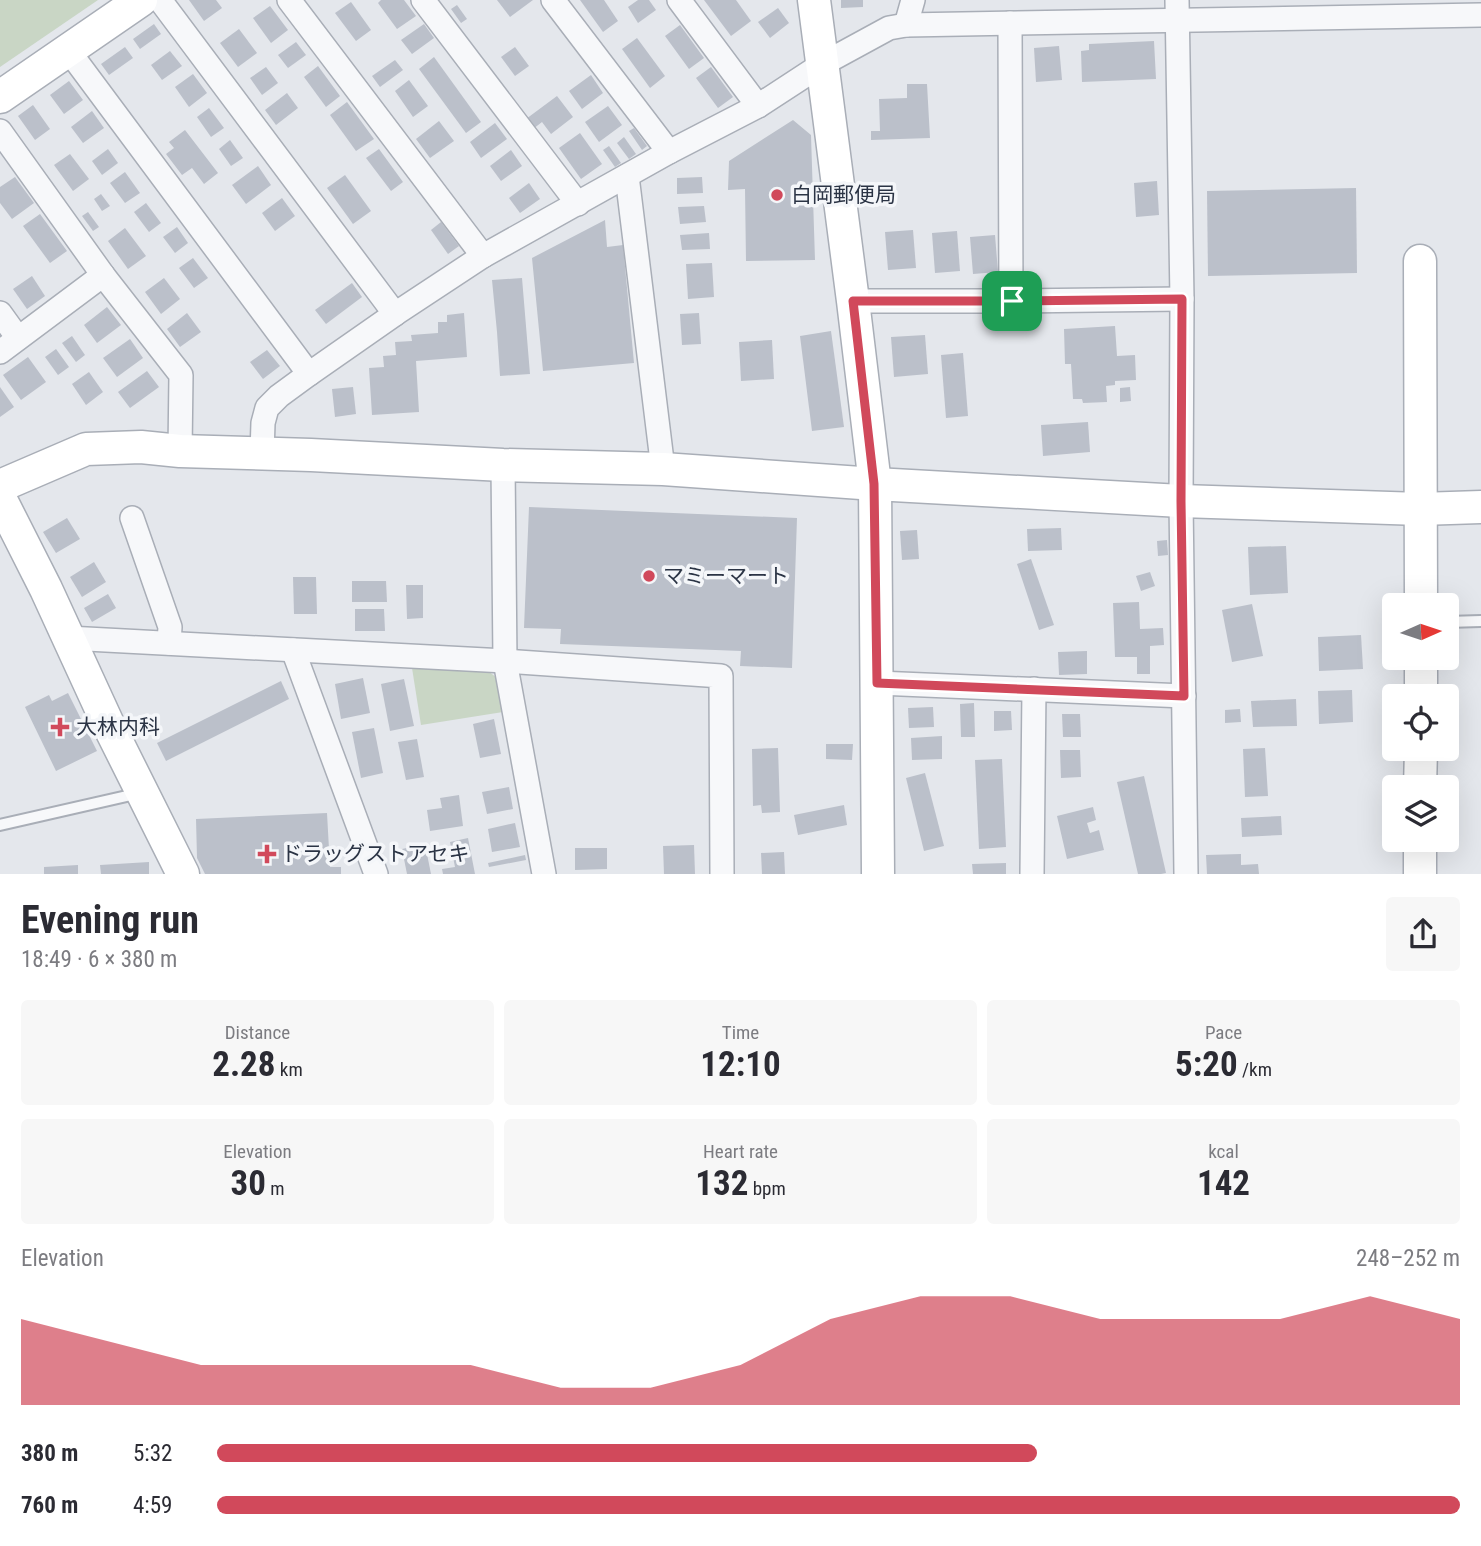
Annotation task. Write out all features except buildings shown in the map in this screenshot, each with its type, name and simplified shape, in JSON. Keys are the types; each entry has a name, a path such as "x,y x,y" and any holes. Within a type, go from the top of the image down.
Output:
{"street":[{"path":"0,97 142,0"},
{"path":"160,0 395,314"},
{"path":"289,0 483,256"},
{"path":"423,0 578,204"},
{"path":"553,0 669,152"},
{"path":"679,0 758,106"},
{"path":"814,0 874,484 878,874"},
{"path":"906,25 913,0"},
{"path":"1177,10 1186,874"},
{"path":"262,453 262,423 268,408 279,396 395,314 483,256 669,152 758,106 821,65 889,27 1010,23 1177,10 1481,15"},
{"path":"1010,23 1012,301"},
{"path":"68,50 309,374"},
{"path":"0,131 103,275 181,375 180,451"},
{"path":"627,176 663,469"},
{"path":"1420,261 1421,593"},
{"path":"0,313 9,345 103,275"},
{"path":"853,301 1182,299"},
{"path":"183,874 2,502 86,449 141,447 503,465 663,469 1181,501 1420,509 1481,507"},
{"path":"503,465 505,661 544,874"},
{"path":"132,518 170,627 169,643"},
{"path":"68,638 505,661 721,676 722,874"},
{"path":"293,650 376,874"},
{"path":"877,683 1184,696"},
{"path":"1032,874 1034,690"},
{"path":"1420,852 1420,874"}],"lane":[{"path":"1460,622 1481,621"},
{"path":"0,825 142,792"}],"green space":[{"path":"0,0 98,0 0,67"},
{"path":"412,668 488,671 497,678 503,712 421,725"}],"place":[{"name":"白岡郵便局","path":"777,195"},
{"name":"マミーマート","path":"649,576"},
{"name":"大林内科","path":"60,727"},
{"name":"ドラッグストアセキ","path":"267,854"}],"route":[{"path":"1182,299 1184,696 877,683 874,484 853,301 1012,301 1182,299"}]}
